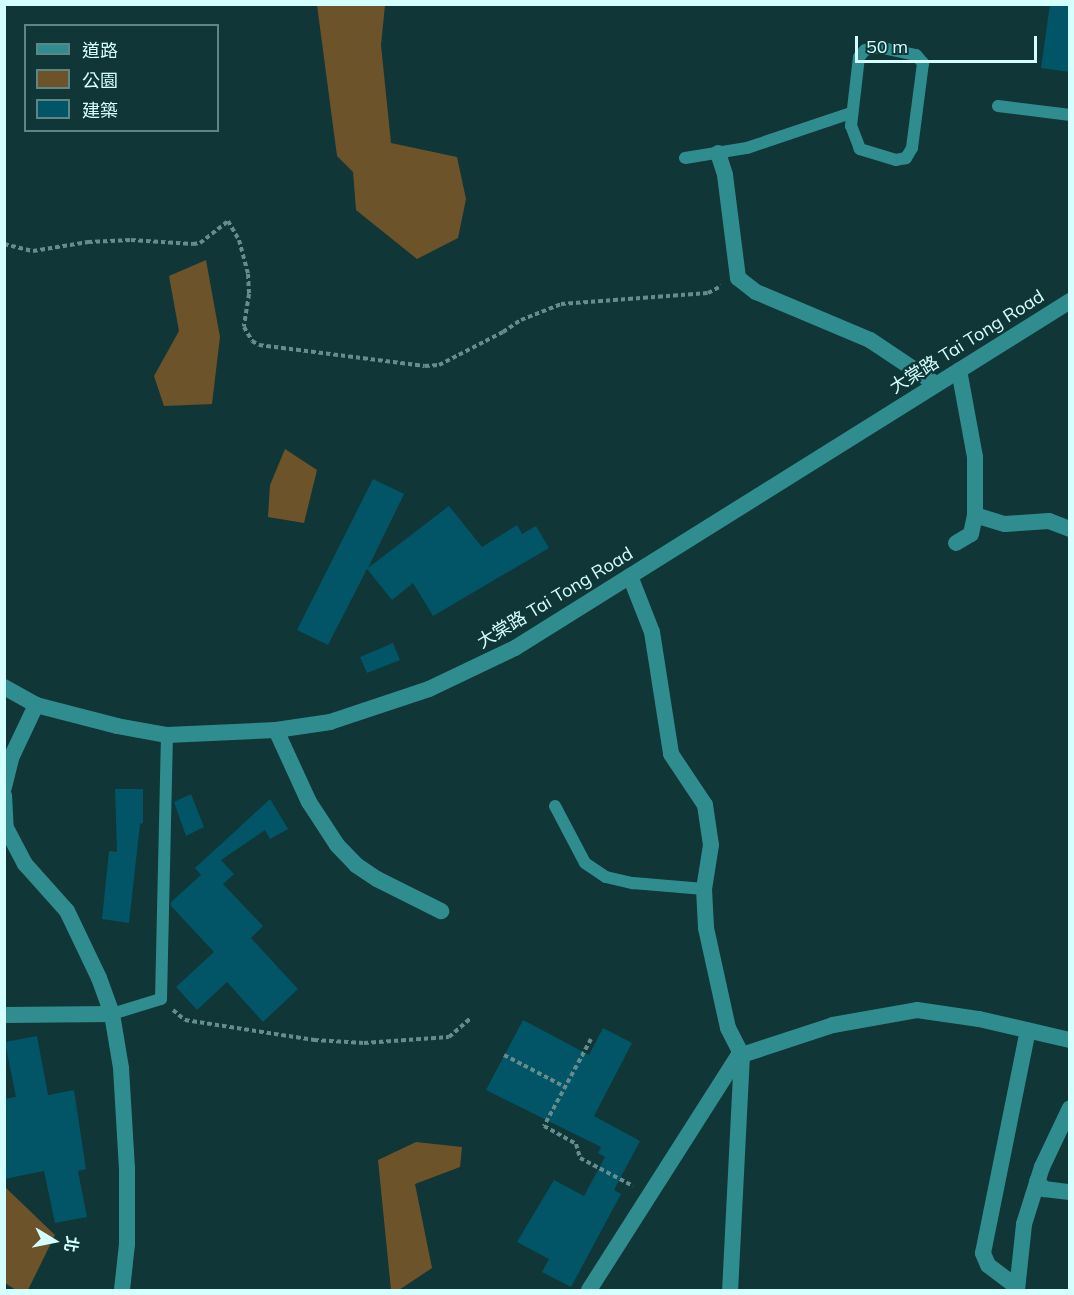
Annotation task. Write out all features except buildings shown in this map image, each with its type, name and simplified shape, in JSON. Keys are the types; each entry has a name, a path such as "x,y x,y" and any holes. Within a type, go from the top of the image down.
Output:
{"street":[{"path":"718,153 725,175 738,278 756,292 870,340 936,384"},
{"name":"大棠路 Tai Tong Road","path":"4,687 36,705 117,726 167,735 276,730 330,722 429,689 515,648 1070,301"},
{"path":"956,543 971,534 975,515 975,457 959,370"},
{"path":"975,515 1005,524 1049,521 1070,529"},
{"path":"630,576 652,632 671,754 705,805 711,845 704,889 706,928 728,1028 741,1054 730,1290"},
{"path":"4,787 11,758 36,705"},
{"path":"276,730 309,802 337,845 356,865 377,879 441,911"},
{"path":"4,795 6,828 25,864 67,911 99,978 112,1014 121,1068 127,1168 127,1244 122,1290"},
{"path":"589,1290 741,1054 833,1025 917,1010 979,1019 1070,1040"},
{"path":"4,1015 112,1014"},
{"path":"1017,1289 988,1265 983,1253 1028,1030"},
{"path":"1017,1289 1024,1224 1037,1181 1070,1108"},
{"path":"1037,1181 1044,1188 1070,1192"}],"lane":[{"path":"878,47 916,55 923,63 912,148 906,158 896,160 860,149 854,139 851,113 859,57 866,50 878,47"},
{"path":"998,106 1070,115"},
{"path":"685,158 747,148 851,113"},
{"path":"112,1014 161,999 167,735"},
{"path":"555,806 585,863 606,877 633,883 704,889"}],"path":[{"path":"4,244 33,251 88,242 131,240 193,244 200,243 228,221 239,240 248,274 249,294 244,327 252,341 259,345 425,366 439,365 503,332 521,320 561,304 708,293 738,278"},
{"path":"161,999 186,1020 314,1041 364,1043 449,1037 470,1019"},
{"path":"591,1039 544,1126 576,1144 580,1158 649,1195"},
{"path":"504,1055 565,1087"}],"green space":[{"path":"317,5 385,5 381,45 391,143 457,157 466,199 458,238 417,259 356,210 353,172 337,156"},
{"path":"206,260 220,337 212,404 164,406 154,376 179,331 169,276"},
{"path":"285,449 317,470 304,523 268,517 270,485"},
{"path":"416,1142 462,1147 460,1167 415,1184 432,1268 399,1290 391,1290 378,1160"},
{"path":"5,1187 55,1235 28,1290 16,1290 5,1283"}]}
